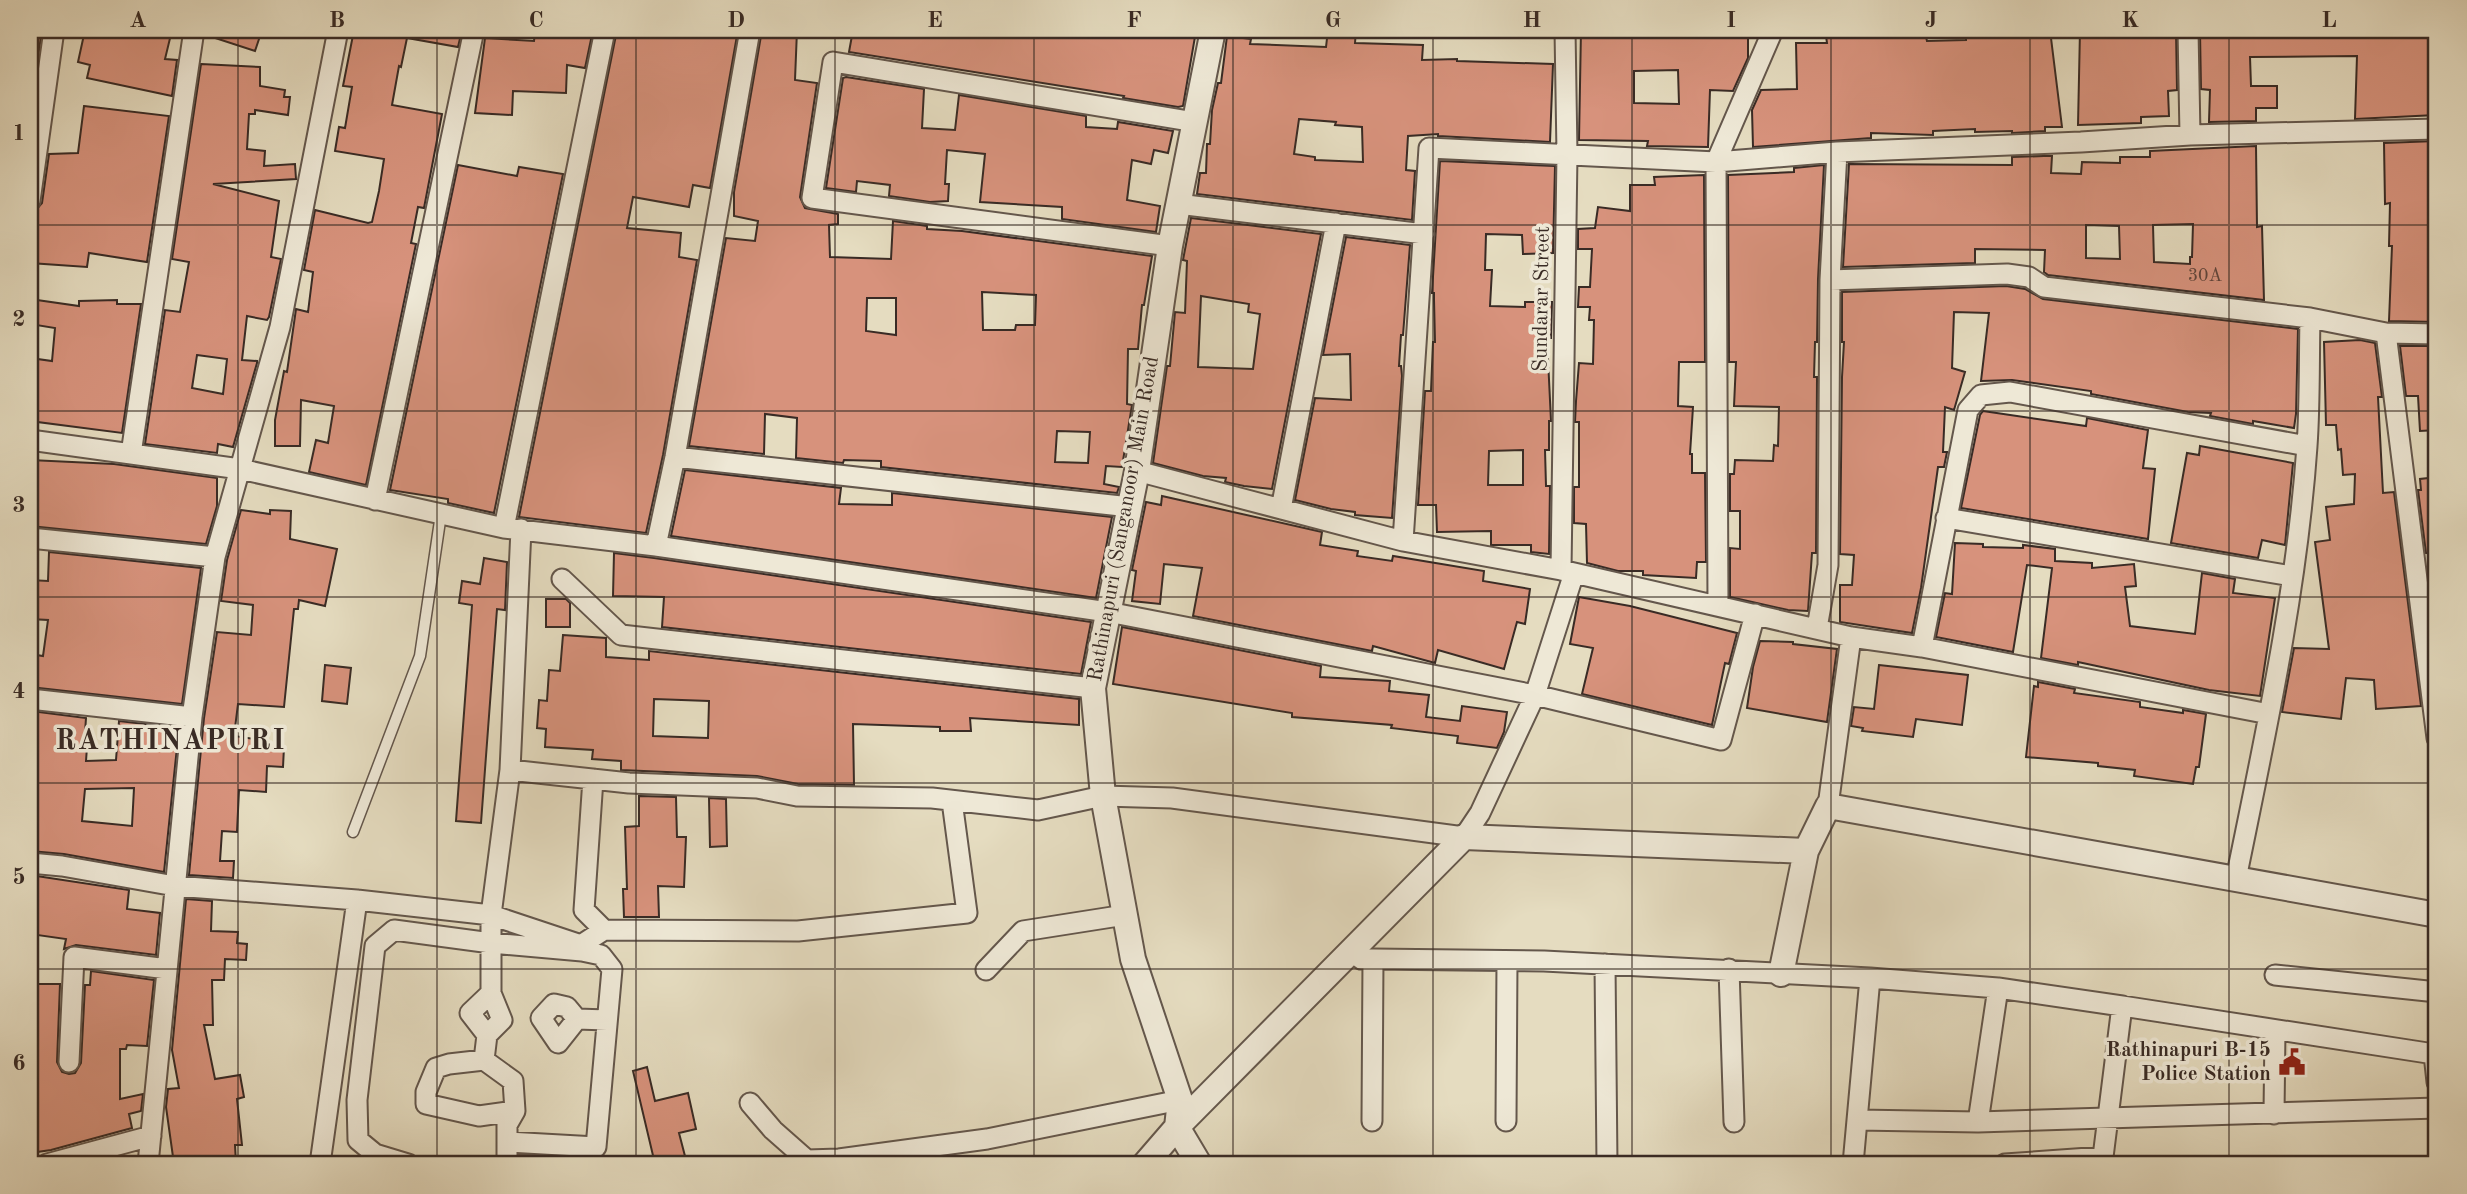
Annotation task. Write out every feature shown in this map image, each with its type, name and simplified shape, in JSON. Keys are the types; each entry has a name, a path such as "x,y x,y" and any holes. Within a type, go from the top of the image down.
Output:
{"street":[{"path":"30,201 54,30"},
{"path":"131,454 194,30"},
{"path":"148,1164 192,717 215,557 280,327 338,30"},
{"path":"375,500 474,30"},
{"path":"484,1060 487,1035 502,1020 491,993 491,915 510,770 513,528 605,30"},
{"path":"656,546 675,457 750,30"},
{"name":"Rathinapuri (Sanganoor) Main Road","path":"1181,1134 1180,1100 1133,959 1103,796 1093,688 1130,507 1170,246 1213,30"},
{"name":"Sundarar Street","path":"1464,837 1480,813 1535,695 1568,571 1565,30"},
{"path":"1718,605 1716,162 1773,30"},
{"path":"2188,30 2190,135"},
{"path":"1170,246 812,198 833,62 1195,121"},
{"path":"1403,541 1429,148 1716,162 1836,152 2190,135 2437,129"},
{"path":"1816,628 1828,565 1830,280 1836,152"},
{"path":"1178,204 1424,234"},
{"path":"1281,509 1336,223"},
{"path":"1830,280 2007,274 2029,277 2044,287 2310,318 2386,333 2437,334"},
{"path":"2236,878 2269,714 2292,576 2307,446 2310,318"},
{"path":"2386,333 2433,658 2437,738"},
{"path":"1922,647 1968,410 1981,395 2010,393 2307,446"},
{"path":"30,440 240,469 513,528 656,546 1108,612 1535,695 1721,740 1755,614"},
{"path":"675,457 1130,507"},
{"path":"1136,471 1403,541 1568,571 1851,637 1922,647 2269,714"},
{"path":"1946,518 2292,576"},
{"path":"30,538 215,557"},
{"path":"562,579 621,635 1093,688"},
{"path":"1781,974 1806,851 1828,806 1851,637"},
{"path":"30,699 192,717"},
{"path":"510,770 629,783 757,788 797,796 951,801 1038,810 1103,796 1172,798 1464,837 1806,851"},
{"path":"593,779 584,910 604,930"},
{"path":"30,863 175,886 357,900 491,915 581,945 604,930 798,931 967,913 951,801"},
{"path":"1828,806 2236,878 2437,918"},
{"path":"1150,1158 1181,1134 1344,958 1464,837"},
{"path":"320,1164 357,900"},
{"path":"986,970 1023,931 1125,915"},
{"path":"408,1164 375,1154 358,1140 357,1100 375,946 394,930 491,943 582,951 601,956 612,969 596,1147 506,1142"},
{"path":"69,1062 75,957 167,969"},
{"path":"1344,958 1728,969 1998,988 2435,1052 2437,1082"},
{"path":"1371,1121 1373,959"},
{"path":"1506,1121 1507,961"},
{"path":"1605,964 1607,1164"},
{"path":"1728,969 1734,1122"},
{"path":"2275,975 2437,992"},
{"path":"1853,1164 1870,978"},
{"path":"1978,1122 1998,988"},
{"path":"2004,1164 2103,1157 2122,1006"},
{"path":"578,1019 607,1020"},
{"path":"2274,1114 2275,1030"},
{"path":"506,1164 507,1125 515,1111 513,1081 484,1060 449,1063 436,1068 426,1092 426,1104 479,1116 515,1111"},
{"path":"750,1103 803,1162 987,1139 1180,1100"},
{"path":"1858,1120 1978,1122 2437,1108"},
{"path":"1181,1134 1199,1164"},
{"path":"47,1164 150,1136"}],"lane":[{"path":"353,832 420,656 441,513"}],"building":[{"path":"30,30 42,30 34,83 30,82"},
{"path":"85,30 172,30 165,59 177,60 172,96 87,78 90,65 78,62"},
{"path":"206,30 262,30 255,51 206,35"},
{"path":"354,30 462,30 458,47 407,38 401,67 399,66 392,105 442,114 424,208 418,207 411,243 416,244 366,485 309,472 316,440 328,443 334,406 301,400 300,446 275,446 275,420 284,371 287,372 296,309 308,312 313,272 304,270 315,210 372,222 379,191 384,159 335,151 339,127 345,128 352,87 343,86"},
{"path":"550,30 593,30 585,68 567,65 566,93 513,91 512,115 475,113 485,38 534,41 535,33 549,35"},
{"path":"617,30 738,30 710,188 693,185 689,207 633,197 627,228 681,233 679,257 697,260 663,455 646,533 519,517"},
{"path":"762,30 797,30 795,80 817,83 800,197 805,208 838,214 838,224 829,225 830,257 891,259 893,221 927,226 927,229 962,231 1152,256 1142,305 1138,349 1128,349 1127,404 1132,405 1122,467 1106,466 1104,484 1119,487 1117,493 881,467 881,461 844,460 843,463 796,458 797,418 765,414 764,454 689,446 726,238 755,241 758,221 734,216 734,192","holes":["982,292 1036,295 1035,325 1016,325 1015,330 983,330","867,298 896,298 896,335 866,331","1057,431 1090,432 1088,463 1055,462"]},
{"path":"853,30 1196,31 1183,106 1178,107 849,52"},
{"path":"1328,30 1356,30 1355,43 1423,45 1422,60 1553,64 1550,142 1438,134 1408,136 1406,170 1415,171 1412,220 1197,194 1200,173 1206,173 1212,110 1218,83 1221,83 1227,36 1251,39 1250,44 1326,47","holes":["1299,119 1336,122 1335,125 1362,127 1363,162 1315,160 1315,157 1294,154"]},
{"path":"1581,30 1748,30 1748,58 1733,91 1710,90 1708,147 1647,146 1648,141 1579,140","holes":["1678,70 1679,104 1634,103 1634,71"]},
{"path":"1966,30 2050,30 2062,127 2012,133 1975,132 1975,129 1933,131 1933,135 1871,133 1871,138 1753,147 1752,110 1761,90 1797,89 1796,43 1827,43 1826,36 1897,34 1897,37 1926,37 1927,41 1966,40"},
{"path":"2080,30 2176,30 2177,90 2168,91 2169,116 2141,117 2141,123 2078,125"},
{"path":"2435,30 2436,115 2355,119 2357,56 2250,57 2251,86 2277,86 2277,108 2256,108 2256,121 2209,122 2210,90 2201,89 2200,32"},
{"path":"201,64 260,67 260,86 285,90 284,97 290,97 288,115 255,110 255,114 249,114 247,149 265,151 264,166 295,164 296,179 213,184 279,201 271,257 281,259 269,317 267,320 247,316 242,360 257,363 233,447 218,444 217,453 145,444 165,310 180,312 189,262 172,259","holes":["197,355 227,359 223,394 192,388"]},
{"path":"843,78 924,89 922,128 955,130 959,95 1086,116 1086,127 1117,129 1118,122 1173,131 1168,153 1154,150 1151,164 1132,160 1127,200 1160,206 1156,232 1062,219 1062,207 980,202 985,154 947,150 945,184 949,184 948,201 930,202 889,196 890,185 857,181 856,192 826,188"},
{"path":"84,106 169,116 147,262 89,253 87,267 30,263 34,212 42,203 49,154 78,153"},
{"path":"2436,141 2437,322 2389,321 2392,246 2389,246 2390,203 2385,204 2384,143"},
{"path":"2256,146 2257,227 2262,226 2264,300 2048,275 2044,272 2045,250 1975,249 1975,263 1843,267 1849,164 2012,165 2012,157 2052,156 2051,173 2081,174 2082,162 2120,163 2120,157 2150,157 2150,151","holes":["2193,224 2190,264 2154,262 2153,225","2086,225 2119,226 2120,259 2086,258"]},
{"path":"1440,161 1555,166 1553,253 1523,254 1522,235 1486,234 1485,270 1492,270 1490,306 1525,307 1525,302 1552,302 1551,338 1547,338 1551,421 1549,450 1545,450 1546,486 1550,486 1549,554 1531,552 1531,545 1491,545 1491,531 1437,532 1436,505 1418,505 1425,391 1431,391 1435,342 1432,293","holes":["1523,450 1523,485 1488,485 1489,451"]},
{"path":"458,165 517,176 519,167 563,174 494,513 448,503 448,499 390,490"},
{"path":"1824,165 1814,377 1817,377 1816,553 1812,553 1808,611 1788,610 1730,597 1730,548 1740,549 1740,511 1730,511 1730,474 1734,474 1735,460 1773,461 1774,445 1778,446 1779,407 1734,406 1736,362 1729,362 1728,175 1794,172 1794,168"},
{"path":"1704,175 1705,362 1679,362 1678,406 1693,407 1690,454 1692,473 1705,473 1706,562 1697,562 1696,578 1643,575 1643,571 1618,571 1587,563 1586,524 1574,523 1574,487 1579,487 1579,422 1575,422 1579,363 1593,364 1594,320 1589,320 1590,307 1578,307 1579,287 1590,287 1592,249 1578,249 1578,229 1595,228 1598,207 1630,211 1630,185 1655,185 1654,177"},
{"path":"1191,218 1321,234 1272,489 1225,482 1226,478 1203,476 1153,463 1167,366 1170,366 1175,312 1185,313 1187,261 1183,260","holes":["1201,296 1249,304 1248,312 1260,314 1253,369 1198,367"]},
{"path":"1346,237 1410,245 1401,335 1399,366 1402,376 1392,518 1355,515 1355,512 1295,500 1315,398 1351,400 1350,354 1323,355"},
{"path":"2006,286 2025,289 2043,299 2298,329 2294,428 2253,421 2253,424 2210,416 2211,413 2188,412 2091,394 2091,391 2012,380 1981,381 1989,313 1954,312 1952,368 1965,372 1954,410 1945,407 1943,452 1947,452 1944,467 1938,467 1912,633 1840,622 1840,585 1852,585 1854,555 1840,554 1844,342 1842,292"},
{"path":"30,299 79,306 79,301 117,300 117,304 141,304 122,433 30,421 30,358 52,361 55,328 30,324"},
{"path":"2360,340 2375,343 2382,397 2378,397 2383,493 2394,492 2421,706 2376,709 2374,680 2346,678 2341,719 2282,712 2294,648 2329,649 2315,542 2330,540 2326,507 2354,504 2355,474 2343,475 2336,425 2326,425 2324,342"},
{"path":"2400,346 2437,346 2437,430 2420,431 2418,396 2406,396"},
{"path":"1983,411 2086,426 2087,418 2148,430 2143,468 2155,469 2148,539 1961,508"},
{"path":"2200,446 2293,463 2285,545 2262,540 2258,558 2171,543 2187,453 2199,455"},
{"path":"30,460 114,464 217,478 217,506 206,544 30,526"},
{"path":"685,470 841,488 839,504 892,505 892,493 1112,517 1096,598 671,536"},
{"path":"2437,477 2437,553 2426,553 2418,490 2421,490 2420,479"},
{"path":"1162,496 1322,532 1320,545 1358,551 1357,556 1392,561 1393,556 1484,571 1483,581 1530,589 1525,624 1517,622 1504,669 1438,650 1435,663 1373,646 1372,651 1193,616 1202,568 1164,564 1160,604 1132,601 1136,571 1132,570 1146,502 1161,505"},
{"path":"241,510 270,514 270,510 291,511 290,539 337,549 325,606 299,600 298,609 294,609 284,707 238,704 234,736 261,740 260,746 284,747 283,767 267,766 266,792 239,790 237,832 222,831 220,861 234,861 233,878 189,875 204,718 217,632 251,635 253,605 221,601 227,560"},
{"path":"1955,543 1983,544 1983,547 2023,548 2023,545 2055,549 2055,561 2092,563 2092,568 2134,564 2136,586 2125,587 2130,626 2195,634 2202,573 2235,579 2233,593 2275,598 2260,696 2209,690 2078,662 2078,665 2041,658 2052,568 2027,565 2013,652 1936,637 1945,593 1952,594"},
{"path":"49,552 201,568 182,704 30,687 30,654 43,656 48,620 30,619 30,580 48,581"},
{"path":"614,553 1091,622 1081,674 662,627 664,597 613,596"},
{"path":"484,558 507,562 505,610 497,609 481,823 456,821 472,605 459,603 462,581 480,584"},
{"path":"1579,597 1630,606 1737,633 1729,664 1725,663 1712,725 1582,694 1593,648 1570,644"},
{"path":"546,599 566,599 570,603 570,627 546,627"},
{"path":"1122,627 1321,666 1320,677 1390,681 1389,691 1429,695 1426,717 1460,721 1462,706 1507,712 1504,732 1497,748 1457,743 1458,736 1391,728 1392,725 1292,717 1292,713 1113,684"},
{"path":"563,635 606,638 606,657 649,660 649,651 1079,699 1079,725 970,718 971,731 940,731 940,727 853,724 854,785 798,784 757,776 621,770 621,761 592,759 593,750 545,747 546,729 537,728 539,700 547,701 549,670 560,671","holes":["654,699 709,701 708,738 653,736"]},
{"path":"1760,641 1793,642 1837,649 1827,722 1747,708"},
{"path":"325,665 351,668 347,704 322,701"},
{"path":"1879,665 1968,675 1962,725 1916,719 1913,737 1862,731 1863,728 1851,726 1854,707 1874,709"},
{"path":"2038,682 2075,689 2074,693 2140,702 2140,707 2206,714 2199,767 2196,767 2193,784 2134,776 2135,770 2098,766 2098,763 2026,757 2034,686 2038,687"},
{"path":"31,711 86,718 86,761 116,760 119,721 179,728 164,872 64,854 30,851","holes":["134,788 132,826 82,821 85,789"]},
{"path":"639,796 676,797 677,837 686,837 684,887 658,886 659,917 624,917 623,889 627,889 625,827 639,826"},
{"path":"709,798 726,799 727,846 710,847"},
{"path":"30,875 129,890 127,909 160,913 156,955 76,945 64,949 66,939 30,934"},
{"path":"186,899 212,901 211,931 238,932 237,943 247,944 246,960 225,959 224,980 212,980 213,1025 204,1025 215,1079 240,1075 244,1097 237,1099 242,1145 235,1145 236,1164 174,1164 166,1107 168,1089 179,1088 172,1050"},
{"path":"91,971 154,980 147,1046 127,1045 126,1049 120,1049 120,1099 143,1094 141,1111 129,1114 132,1128 30,1153 30,984 60,984 57,1062 62,1072 75,1073 81,1063 85,985 90,985"},
{"path":"647,1067 655,1101 688,1093 696,1129 679,1133 686,1160 655,1164 633,1071"}],"waterway":[{"path":"1064,1164 1072,1164"}],"place":[{"name":"Rathinapuri B-15 Police Station","path":"2292,1062"}],"district":[{"name":"RATHINAPURI","path":"171,742"}]}
